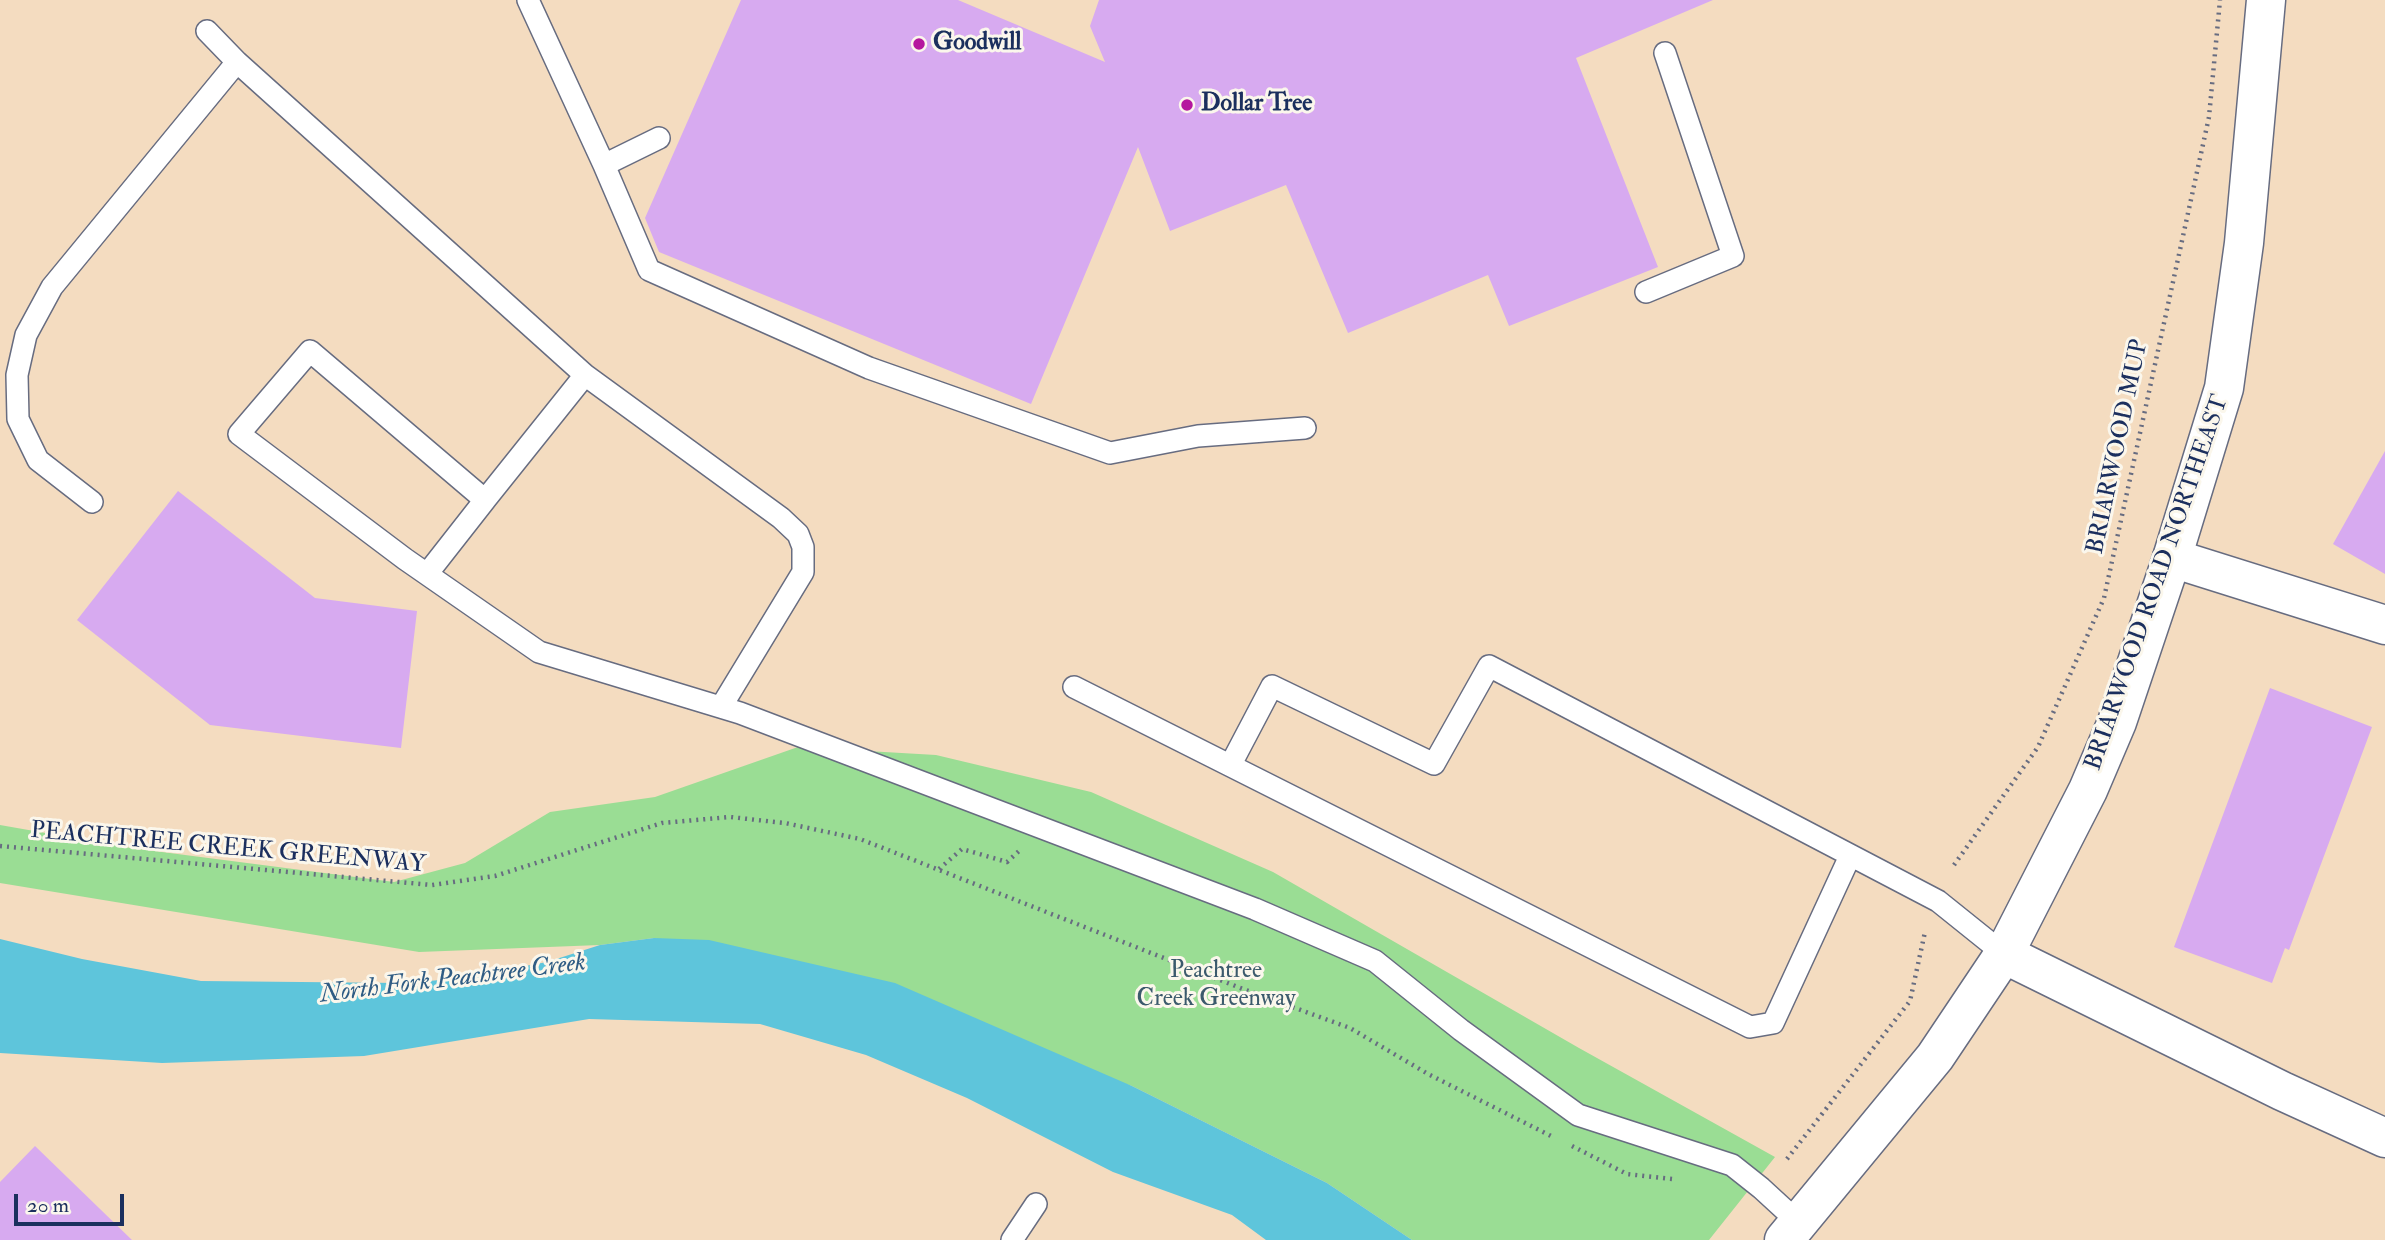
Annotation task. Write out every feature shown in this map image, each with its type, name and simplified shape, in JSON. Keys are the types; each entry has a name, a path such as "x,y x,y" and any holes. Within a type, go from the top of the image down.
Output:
{"street":[{"name":"BRIARWOOD ROAD NORTHEAST","path":"1791,1231 1935,1057 2004,954 2093,779 2116,722 2172,558 2224,387 2244,243 2266,0"},
{"path":"2172,558 2385,625"},
{"path":"2004,954 2282,1091 2385,1138"}],"lane":[{"path":"528,0 649,270 869,368 1110,453 1198,436 1305,428"},
{"path":"207,31 237,62 584,375 781,518 798,534 803,547 803,572 720,707"},
{"path":"1646,292 1733,256 1665,53"},
{"path":"92,502 38,460 18,419 17,375 26,335 52,287 237,62"},
{"path":"604,165 659,138"},
{"path":"485,500 310,351 239,434 427,574 540,652 720,707 1243,905 1375,961 1461,1030 1578,1115 1732,1165 1761,1188 1791,1231"},
{"path":"427,574 584,375"},
{"path":"1231,764 1272,686 1434,764 1489,667 1938,901 2004,954"},
{"path":"1074,687 1750,1027 1773,1023 1850,856"},
{"path":"1012,1240 1036,1204"}],"path":[{"name":"BRIARWOOD MUP","path":"1954,865 2038,747 2104,597 2209,117 2220,0"},
{"name":"PEACHTREE CREEK GREENWAY","path":"0,846 432,885 495,876 662,822 730,817 785,823 860,839 1243,989 1350,1028 1428,1073 1627,1174 1676,1179"},
{"path":"939,869 962,849 1007,862"},
{"path":"1787,1159 1910,1001 1925,932"}],"green space":[{"name":"Peachtree Creek Greenway","path":"798,747 936,755 1091,792 1273,872 1775,1157 1709,1240 1412,1240 1327,1183 1132,1086 654,938 600,945 419,952 0,883 0,825 131,848 394,882 465,863 550,812 655,797"}],"water":[{"name":"North Fork Peachtree Creek","path":"654,938 709,940 895,983 1132,1086 1327,1183 1412,1240 1266,1240 1232,1215 1113,1172 967,1098 866,1055 760,1024 589,1019 364,1056 162,1063 0,1053 0,939 82,959 201,981 400,983 455,979 547,962 600,945"}],"building":[{"path":"741,0 958,0 1105,62 1090,26 1099,0 1713,0 1576,58 1658,267 1509,326 1488,275 1348,333 1286,185 1170,231 1138,147 1031,404 659,252 645,218"},
{"path":"2385,451 2385,574 2333,544"},
{"path":"178,491 315,598 417,611 401,748 210,725 77,620"},
{"path":"2270,688 2372,727 2289,950 2285,948 2272,983 2174,947"},
{"path":"35,1146 132,1240 0,1240 0,1182"}],"place":[{"name":"Goodwill","path":"919,44"},
{"name":"Dollar Tree","path":"1187,105"}]}
